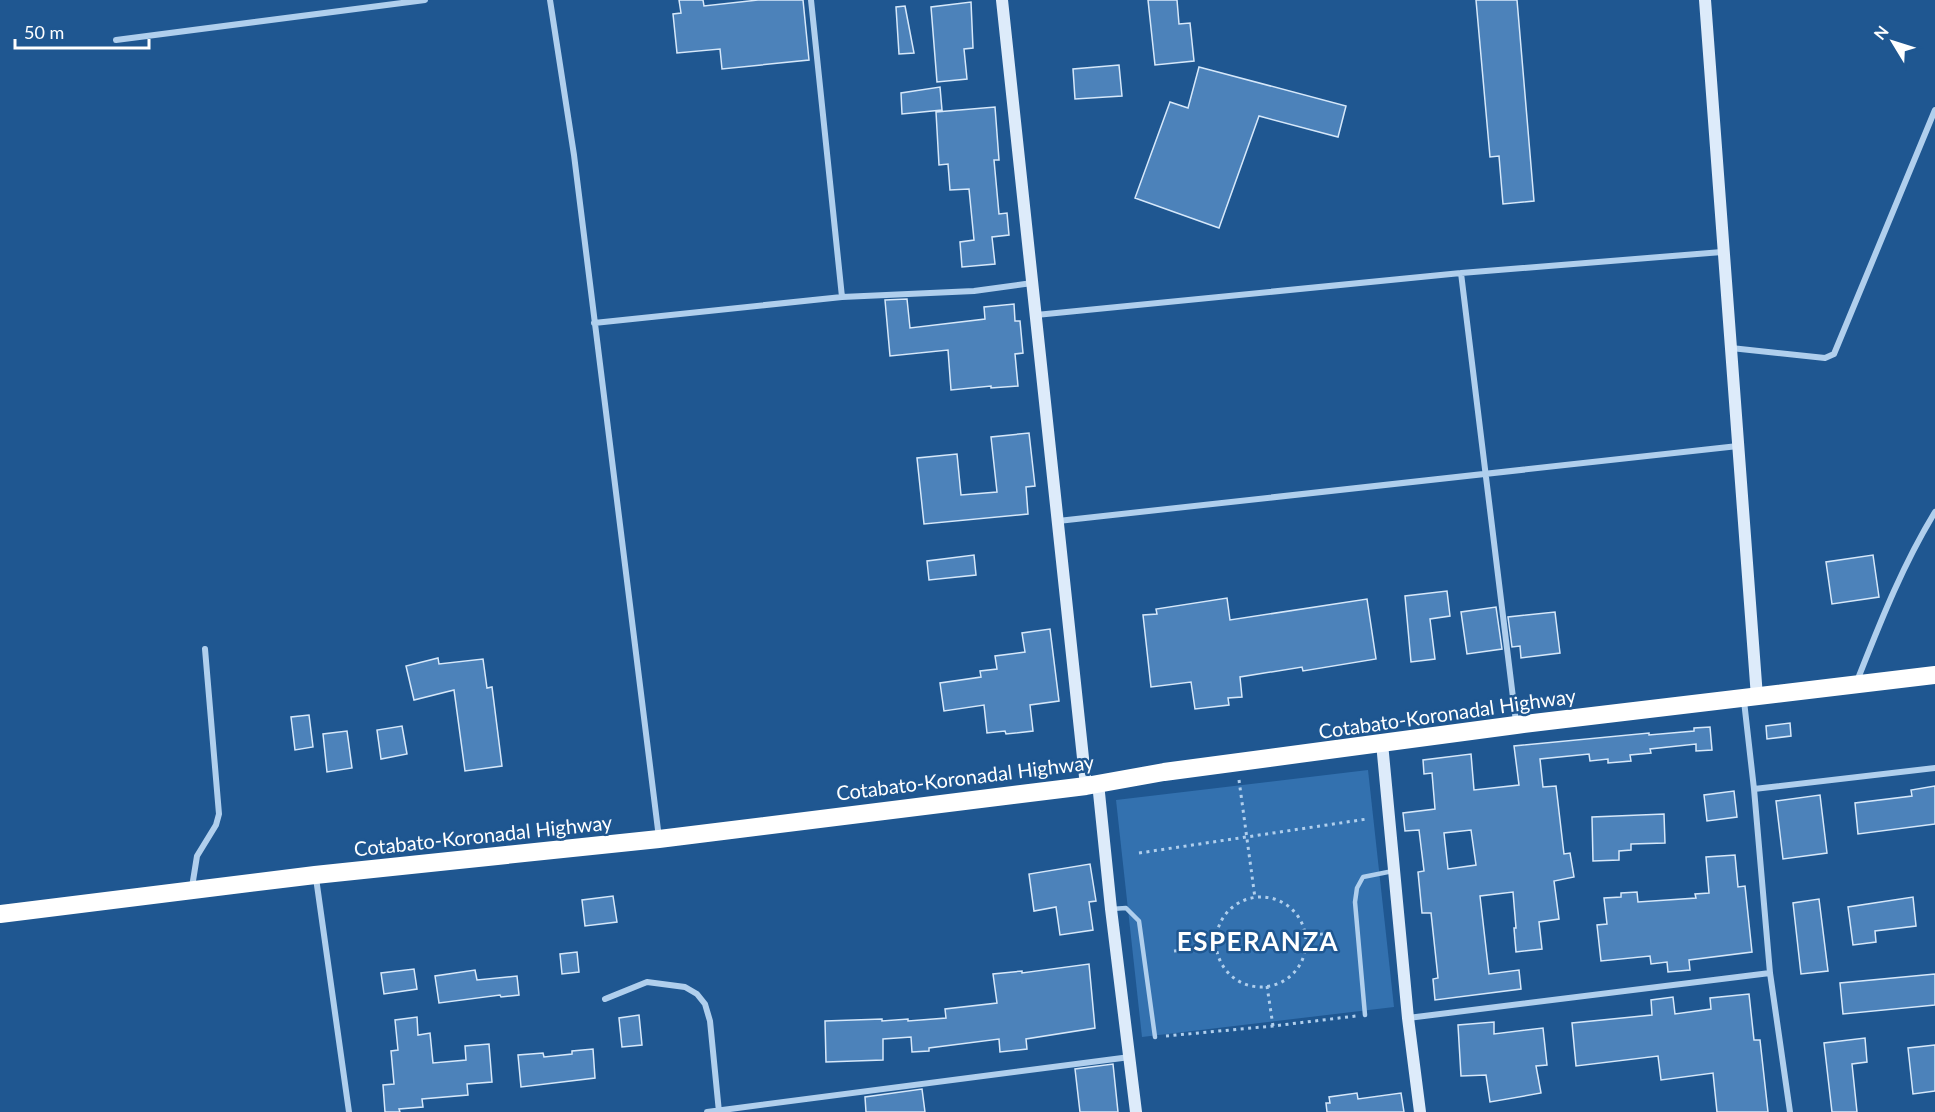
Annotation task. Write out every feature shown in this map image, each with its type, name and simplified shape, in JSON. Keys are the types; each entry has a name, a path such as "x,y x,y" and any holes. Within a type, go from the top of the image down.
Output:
{"highway":[{"name":"Cotabato-Koronadal Highway","path":"0,914 315,875 659,838 1092,785 1164,772 1516,725 1935,675"}],"street":[{"path":"116,40 424,0"},
{"path":"550,0 574,155 659,838"},
{"path":"811,0 842,297"},
{"path":"1002,0 1058,521 1092,785 1131,1057 1136,1112"},
{"path":"1705,0 1738,446 1755,789 1770,974 1790,1112"},
{"path":"1730,348 1825,358 1834,354 1935,110"},
{"path":"1035,315 1461,273 1722,252"},
{"path":"1461,273 1516,725"},
{"path":"594,323 842,297 974,291 1032,283"},
{"path":"1058,521 1738,446"},
{"path":"1856,685 1901,572 1935,512"},
{"path":"192,891 197,856 216,825 219,814 205,649"},
{"path":"1382,743 1408,1018 1420,1112"},
{"path":"1755,789 1935,768"},
{"path":"315,875 349,1112"},
{"path":"1408,1018 1770,974"},
{"path":"605,999 647,982 685,987 697,994 705,1004 710,1021 719,1111"},
{"path":"707,1112 1131,1057"}],"lane":[{"path":"1365,1015 1355,902 1357,888 1363,877 1393,871"},
{"path":"1111,909 1126,908 1139,921 1155,1037"}],"path":[{"path":"1236,764 1255,898"},
{"path":"1139,853 1367,819"},
{"path":"1266,897 1288,906 1302,925 1305,936 1305,950 1292,974 1281,982 1267,986 1247,985 1229,974 1218,957 1216,947 1220,924 1225,914 1234,906 1255,898 1266,897"},
{"path":"1305,936 1332,933"},
{"path":"1174,951 1216,947"},
{"path":"1267,986 1273,1026"},
{"path":"1155,1037 1365,1015"}],"shaded area":[{"path":"1368,770 1394,1007 1142,1037 1116,800"}],"building":[{"path":"679,0 703,0 704,6 758,0 803,0 809,60 722,69 720,49 677,53 673,14 681,13"},
{"path":"1148,0 1177,0 1179,24 1190,23 1194,61 1155,65"},
{"path":"1476,0 1517,0 1534,201 1503,204 1499,156 1490,157"},
{"path":"971,2 973,48 964,49 967,79 937,82 931,7"},
{"path":"905,6 914,53 899,54 896,7"},
{"path":"1119,65 1122,96 1075,99 1073,69"},
{"path":"1199,67 1346,106 1338,137 1259,116 1219,228 1135,198 1170,102 1188,108"},
{"path":"940,87 942,110 902,114 901,93"},
{"path":"995,107 999,160 994,160 999,214 1007,213 1009,235 992,237 995,264 962,267 960,242 974,240 969,189 950,190 948,164 939,165 936,112"},
{"path":"907,299 910,328 985,319 984,307 1014,304 1015,321 1020,321 1023,353 1015,354 1018,386 951,390 948,350 890,356 885,300"},
{"path":"1029,433 1035,486 1026,487 1028,514 924,524 917,458 957,454 961,495 997,492 991,437"},
{"path":"974,555 976,575 929,580 927,561"},
{"path":"1873,555 1879,597 1832,604 1826,562"},
{"path":"1447,591 1450,616 1430,619 1435,659 1411,662 1405,596"},
{"path":"1227,598 1230,620 1367,599 1376,659 1303,671 1302,667 1240,677 1242,697 1228,698 1229,705 1195,709 1191,682 1151,687 1143,615 1157,614 1156,609"},
{"path":"1496,607 1502,649 1467,654 1461,612"},
{"path":"1555,612 1560,653 1521,658 1520,646 1512,647 1508,617"},
{"path":"1050,629 1059,701 1030,705 1033,731 1006,734 1005,731 987,733 984,705 944,711 940,683 981,677 980,671 997,669 995,656 1025,652 1022,633"},
{"path":"438,658 439,664 483,659 487,688 492,687 502,766 465,771 454,690 414,700 406,666"},
{"path":"309,715 313,747 295,750 291,717"},
{"path":"1790,723 1791,736 1767,739 1766,726"},
{"path":"402,726 407,754 381,759 377,730"},
{"path":"1710,727 1712,750 1696,751 1696,744 1650,749 1651,753 1630,755 1631,761 1608,763 1608,759 1590,761 1589,754 1540,759 1543,787 1556,786 1564,854 1570,853 1574,877 1554,881 1559,919 1539,922 1542,949 1516,952 1513,892 1480,896 1489,974 1519,970 1521,989 1435,1000 1433,979 1438,978 1431,913 1422,913 1418,872 1424,871 1419,830 1405,831 1403,813 1435,809 1432,773 1424,774 1423,760 1471,754 1474,790 1519,785 1514,746 1694,731 1694,728","holes":["1471,830 1476,865 1448,869 1444,833"]},
{"path":"347,731 352,768 327,772 323,734"},
{"path":"1935,786 1935,824 1858,834 1855,803 1912,796 1911,790"},
{"path":"1734,791 1737,817 1707,821 1704,795"},
{"path":"1820,795 1827,853 1783,859 1776,801"},
{"path":"1664,814 1665,843 1631,844 1631,850 1619,851 1619,860 1593,861 1592,817"},
{"path":"1735,855 1738,887 1745,886 1752,952 1689,960 1690,970 1668,972 1667,962 1651,964 1650,956 1601,961 1597,925 1607,924 1604,898 1621,897 1621,893 1637,892 1638,902 1696,898 1695,894 1709,893 1706,857"},
{"path":"1090,864 1096,901 1089,902 1093,930 1060,935 1056,907 1034,911 1029,874"},
{"path":"613,896 617,922 585,926 582,900"},
{"path":"1913,897 1916,926 1875,931 1876,942 1853,945 1848,907"},
{"path":"1819,899 1828,971 1801,974 1793,903"},
{"path":"577,952 579,972 562,974 560,954"},
{"path":"1089,964 1095,1028 1026,1039 1027,1049 1000,1052 999,1039 912,1052 911,1037 883,1039 883,1060 826,1062 825,1021 908,1019 908,1021 946,1018 945,1009 997,1003 993,974 1022,971 1022,973"},
{"path":"414,969 417,989 384,994 381,973"},
{"path":"475,970 477,980 517,976 519,995 501,997 500,995 439,1003 435,976"},
{"path":"1935,974 1935,1005 1843,1014 1840,983"},
{"path":"1749,994 1754,1040 1760,1040 1768,1112 1717,1112 1713,1073 1661,1080 1658,1056 1576,1066 1572,1023 1652,1015 1651,1000 1673,997 1675,1014 1711,1009 1710,998"},
{"path":"639,1015 642,1045 622,1047 619,1018"},
{"path":"417,1017 418,1035 430,1033 433,1063 466,1060 465,1046 489,1044 492,1082 467,1084 468,1095 422,1099 423,1107 399,1109 400,1112 385,1112 383,1085 394,1084 391,1051 398,1050 395,1020"},
{"path":"1494,1022 1494,1034 1543,1028 1547,1065 1536,1066 1541,1093 1490,1102 1486,1075 1461,1076 1458,1025"},
{"path":"1865,1038 1867,1062 1852,1064 1857,1112 1832,1112 1824,1043"},
{"path":"1935,1045 1935,1091 1913,1094 1908,1048"},
{"path":"593,1049 595,1078 521,1087 518,1055 543,1053 544,1057"},
{"path":"1113,1064 1118,1112 1080,1112 1075,1069"},
{"path":"922,1089 925,1112 866,1112 865,1097"},
{"path":"1357,1093 1358,1099 1401,1093 1404,1112 1327,1112 1326,1103 1330,1103 1329,1097"}],"district":[{"name":"ESPERANZA","path":"1258,941"}]}
